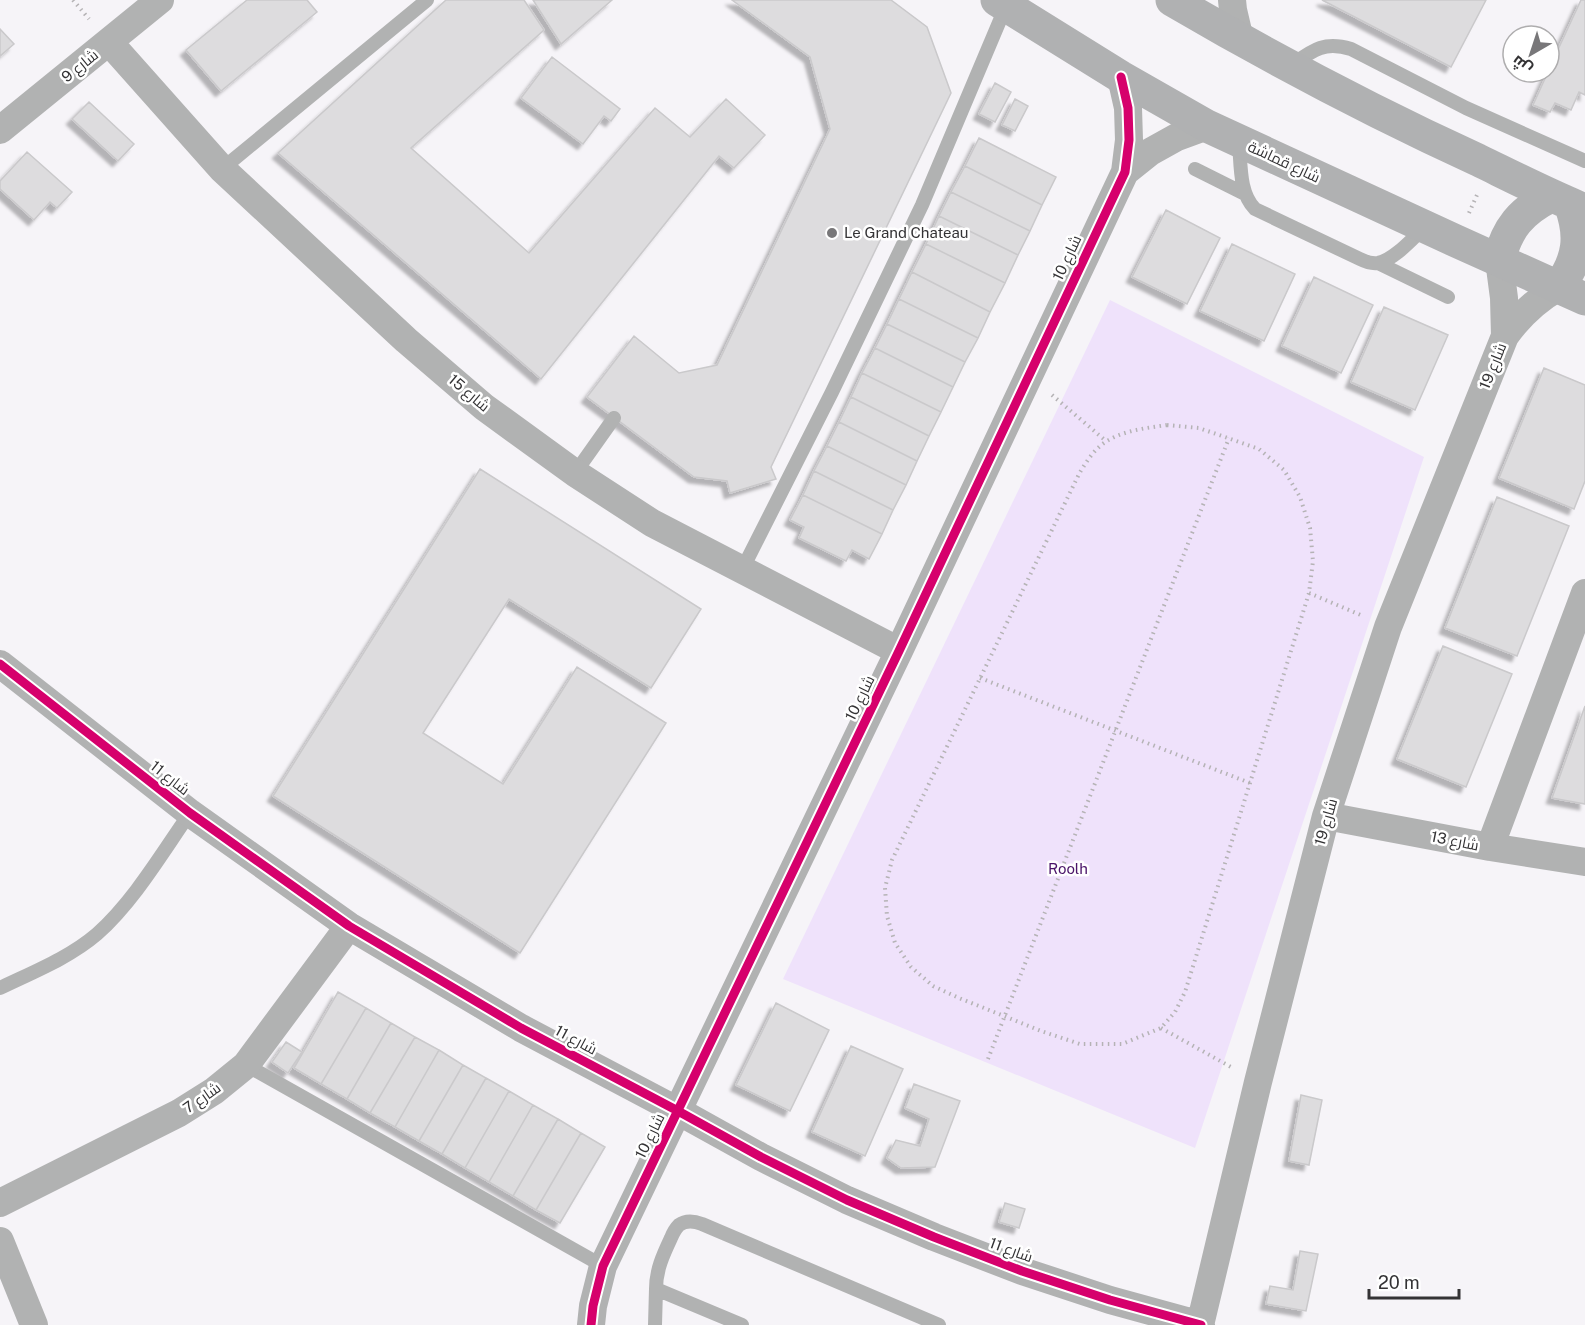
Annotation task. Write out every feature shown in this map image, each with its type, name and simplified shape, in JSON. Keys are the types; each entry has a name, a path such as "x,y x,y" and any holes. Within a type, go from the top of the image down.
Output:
{"street":[{"name":"شارع 9","path":"0,130 160,0"},
{"path":"1172,0 1290,66 1413,130 1569,203 1577,232 1573,261 1567,275 1572,293"},
{"path":"1232,0 1240,39"},
{"name":"شارع قماشة","path":"1002,3 1121,77 1207,126 1572,293"},
{"name":"شارع 15","path":"109,42 222,169 397,332 484,407 575,473 652,523 899,651"},
{"name":"شارع 10","path":"591,1325 593,1306 603,1266 899,651 1125,172 1129,140 1128,108 1121,77"},
{"name":"شارع 10","path":"1125,172 1150,152 1177,137 1207,126"},
{"path":"1499,260 1503,243 1522,214 1536,203 1569,203"},
{"name":"شارع 19","path":"1499,260 1504,298 1505,336"},
{"name":"شارع 19","path":"1200,1325 1258,1082 1326,816 1388,627 1505,336 1515,321 1543,297 1572,293"},
{"path":"1490,847 1585,593"},
{"name":"شارع 11","path":"0,664 190,813 350,926 521,1028 772,1163 847,1200 934,1237 1033,1274 1110,1300 1200,1325"},
{"name":"شارع 13","path":"1326,816 1490,847 1585,862"},
{"name":"شارع 7","path":"0,1203 179,1113 214,1091 246,1065 350,926"},
{"path":"0,1240 34,1325"}],"lane":[{"path":"222,169 427,0"},
{"path":"742,570 832,392 922,205 1002,3"},
{"path":"1290,66 1317,48 1339,45 1466,108 1585,161"},
{"path":"1239,141 1245,194 1255,209 1360,259 1378,263 1448,297"},
{"path":"1195,169 1245,194"},
{"path":"1378,263 1394,255 1426,227"},
{"path":"575,473 614,418"},
{"path":"0,988 64,957 96,934 124,907 190,813"},
{"path":"246,1065 603,1266"},
{"path":"655,1325 658,1266 675,1230 680,1224 695,1221 909,1319 939,1325"},
{"path":"656,1289 742,1325"}],"path":[{"path":"1456,241 1490,166"},
{"path":"1029,375 1107,441"},
{"path":"1167,425 1199,428 1229,438 1259,449 1284,470 1300,497 1310,528 1313,561 1309,593 1185,992 1175,1012 1161,1029 1122,1044 1080,1044 1005,1017 933,986 911,967 895,943 887,916 885,888 892,860 1079,474 1087,462 1107,441 1136,429 1167,425"},
{"path":"988,1059 1229,438"},
{"path":"1309,593 1388,627"},
{"path":"980,678 1250,783"},
{"path":"1161,1029 1258,1082"}],"green space":[{"name":"Roolh","path":"1110,300 1424,457 1195,1148 783,979"}],"building":[{"path":"247,0 307,0 317,12 221,91 186,50"},
{"path":"446,0 524,0 544,30 411,148 529,253 655,108 690,137 726,99 765,135 734,168 719,156 541,379 278,153"},
{"path":"533,0 612,0 561,44"},
{"name":"Le Grand Chateau","path":"732,0 891,0 927,27 951,93 771,467 776,479 730,493 727,481 694,477 587,397 634,336 679,373 717,365 830,129 810,57"},
{"path":"1322,0 1486,0 1451,67"},
{"path":"1581,0 1585,0 1585,95 1579,92 1571,110 1555,103 1550,112 1533,105 1543,84 1561,84 1561,43"},
{"path":"0,29 14,44 0,56"},
{"path":"552,57 620,109 611,121 604,116 583,144 521,98"},
{"path":"995,83 1011,92 995,122 979,114"},
{"path":"1015,99 1028,106 1015,131 1002,125"},
{"path":"89,102 134,144 118,161 72,119"},
{"path":"979,138 1056,177 1042,205 965,166"},
{"path":"27,152 72,192 57,208 50,202 34,220 0,189 0,181"},
{"path":"965,166 1042,205 1030,231 951,192"},
{"path":"951,192 1030,231 1018,255 939,216"},
{"path":"1166,210 1220,238 1187,304 1132,277"},
{"path":"939,216 1018,255 1005,283 926,244"},
{"path":"926,244 1005,283 990,312 912,272"},
{"path":"1232,244 1295,274 1264,341 1200,311"},
{"path":"912,272 990,312 978,338 899,299"},
{"path":"1314,277 1373,305 1341,373 1282,346"},
{"path":"899,299 978,338 965,362 887,324"},
{"path":"1384,307 1448,335 1415,410 1351,382"},
{"path":"887,324 965,362 953,387 875,348"},
{"path":"875,348 953,387 941,412 862,373"},
{"path":"1544,368 1585,385 1585,481 1574,509 1499,478"},
{"path":"862,373 941,412 929,436 851,397"},
{"path":"851,397 929,436 917,461 839,422"},
{"path":"839,422 917,461 906,485 827,446"},
{"path":"827,446 906,485 893,510 814,471"},
{"path":"480,469 701,609 651,688 509,599 423,733 503,784 577,667 666,723 520,953 273,796"},
{"path":"814,471 893,510 882,534 803,495"},
{"path":"803,495 882,534 869,559 852,550 846,561 799,538 804,527 790,520"},
{"path":"1497,497 1569,526 1517,656 1445,628"},
{"path":"1443,646 1512,674 1466,787 1397,759"},
{"path":"1585,706 1585,804 1552,798"},
{"path":"338,992 366,1008 321,1084 294,1068"},
{"path":"776,1003 829,1030 790,1111 736,1085"},
{"path":"366,1008 391,1023 347,1099 321,1084"},
{"path":"391,1023 415,1037 370,1113 347,1099"},
{"path":"415,1037 439,1050 395,1127 370,1113"},
{"path":"286,1042 302,1052 288,1073 272,1062"},
{"path":"851,1046 903,1069 865,1156 812,1132"},
{"path":"439,1050 463,1065 419,1141 395,1127"},
{"path":"463,1065 486,1078 442,1154 419,1141"},
{"path":"486,1078 509,1091 465,1168 442,1154"},
{"path":"914,1084 960,1101 935,1167 901,1168 887,1158 896,1140 920,1146 929,1119 905,1108"},
{"path":"509,1091 533,1105 489,1182 465,1168"},
{"path":"1301,1095 1322,1100 1309,1165 1289,1161"},
{"path":"533,1105 558,1119 513,1196 489,1182"},
{"path":"558,1119 581,1133 536,1210 513,1196"},
{"path":"581,1133 605,1147 560,1223 536,1210"},
{"path":"1005,1203 1025,1209 1019,1228 999,1222"},
{"path":"1300,1251 1318,1254 1306,1311 1266,1304 1270,1286 1293,1290"}],"cycle path":[{"path":"591,1325 593,1306 603,1266 899,651 1125,172 1129,140 1128,108 1121,77"},
{"path":"0,664 190,813 349,926 521,1028 761,1157 847,1200 1022,1271 1110,1300 1201,1325"}],"place":[{"name":"Le Grand Chateau","path":"832,233"}]}
